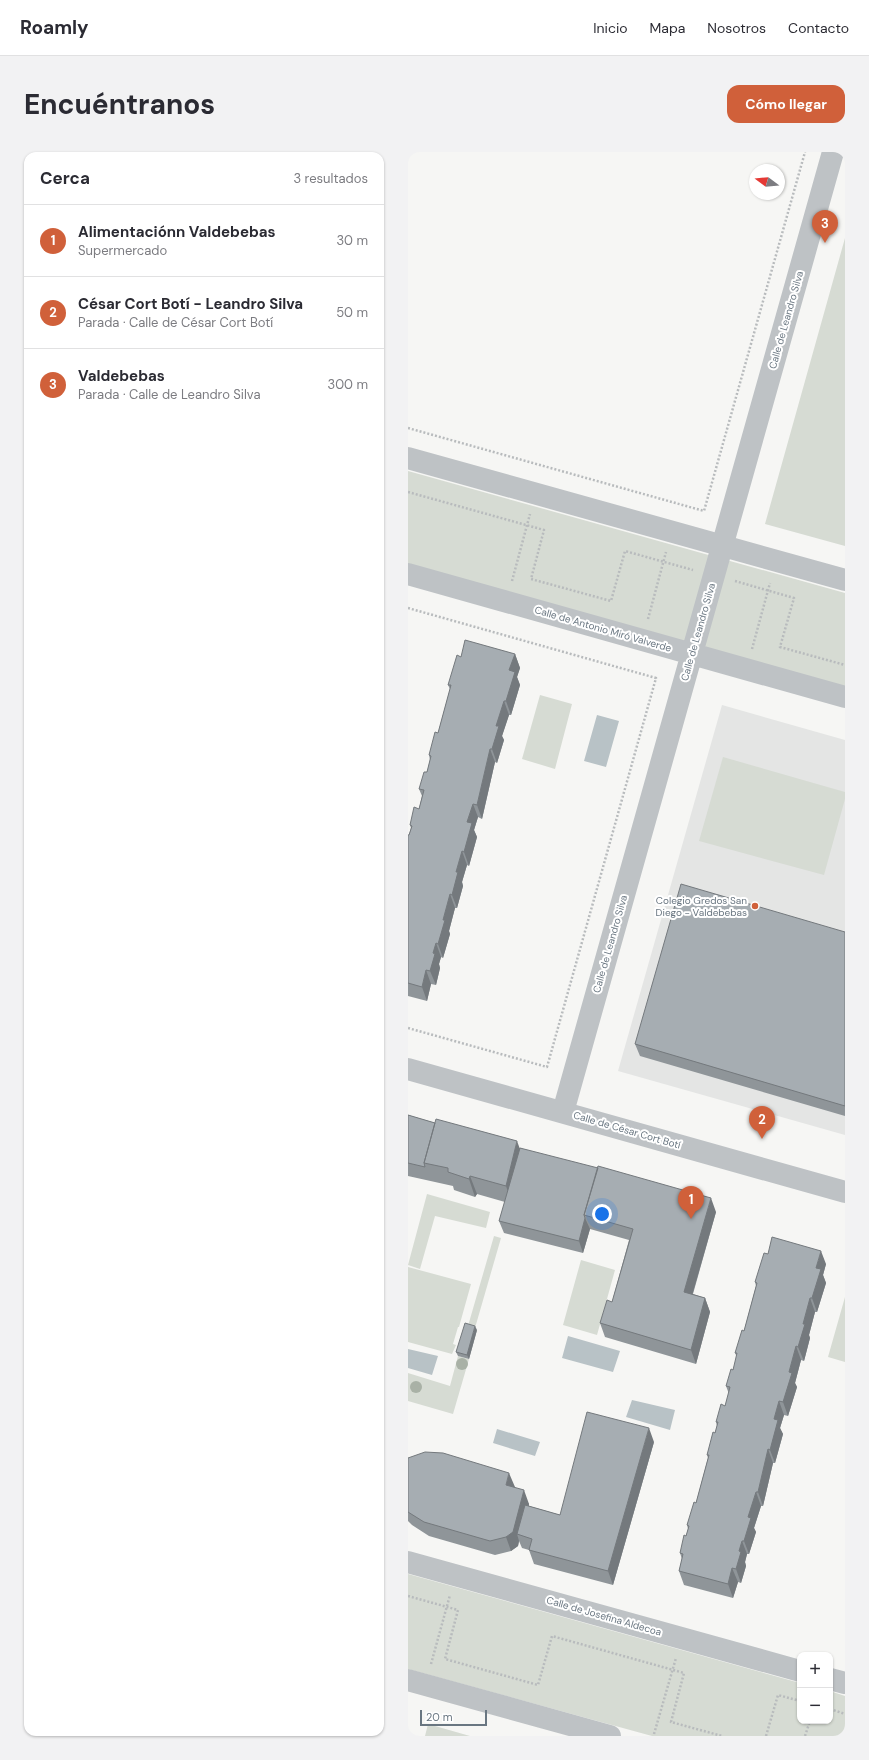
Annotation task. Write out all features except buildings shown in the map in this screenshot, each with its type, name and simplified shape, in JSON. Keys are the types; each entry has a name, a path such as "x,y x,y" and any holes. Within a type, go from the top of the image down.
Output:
{"street":[{"name":"Calle de Leandro Silva","path":"563,1112 833,152"},
{"path":"408,458 845,580"},
{"name":"Calle de Antonio Miró Valverde","path":"408,574 845,697"},
{"name":"Calle de César Cort Botí","path":"408,1069 845,1192"},
{"name":"Calle de Josefina Aldecoa","path":"408,1562 797,1670"},
{"path":"408,1680 610,1736"},
{"path":"833,1680 845,1683"}],"path":[{"path":"408,428 704,511 805,152"},
{"path":"408,492 544,530 531,579 611,601 625,551 794,598 780,647 845,665"},
{"path":"512,582 532,510"},
{"path":"647,622 667,548"},
{"path":"750,655 771,578"},
{"path":"408,608 656,678 547,1067 408,1028"},
{"path":"429,1670 451,1589"},
{"path":"408,1596 458,1610 445,1659 538,1685 552,1636 684,1673 671,1722 722,1736"},
{"path":"654,1734 677,1654"},
{"path":"766,1736 778,1695 797,1700"},
{"path":"833,1711 845,1714"},
{"path":"805,1736 809,1724"}],"shaded area":[{"path":"845,238 845,546 765,524"},
{"path":"408,471 845,593 845,689 408,566"},
{"path":"540,695 572,704 555,769 522,759"},
{"name":"Colegio Gredos San Diego - Valdebebas","path":"722,705 845,740 845,1135 618,1071"},
{"path":"597,715 619,721 606,767 584,761"},
{"path":"723,757 845,792 845,799 824,875 699,841"},
{"path":"427,1194 490,1212 486,1228 435,1216 420,1269 408,1265"},
{"path":"494,1236 501,1238 475,1328 468,1326"},
{"path":"581,1260 615,1270 597,1335 563,1325"},
{"path":"408,1267 471,1284 453,1344 456,1345 452,1354 408,1342"},
{"path":"845,1297 845,1362 828,1357"},
{"path":"568,1336 620,1351 613,1372 562,1358"},
{"path":"408,1349 438,1356 432,1375 408,1368"},
{"path":"458,1356 469,1359 453,1414 408,1401 408,1373 450,1386"},
{"path":"632,1400 675,1410 670,1430 626,1417"},
{"path":"497,1429 540,1442 535,1456 493,1443"},
{"path":"408,1574 797,1682 797,1724 833,1724 833,1692 845,1696 845,1736 652,1736 408,1669"},
{"path":"428,1724 470,1736 425,1736"}],"place":[{"name":"Valdebebas","path":"825,243"},
{"name":"Colegio Gredos San Diego - Valdebebas","path":"755,906"},
{"name":"César Cort Botí - Leandro Silva","path":"762,1139"},
{"name":"Alimentaciónn Valdebebas","path":"691,1219"}]}
